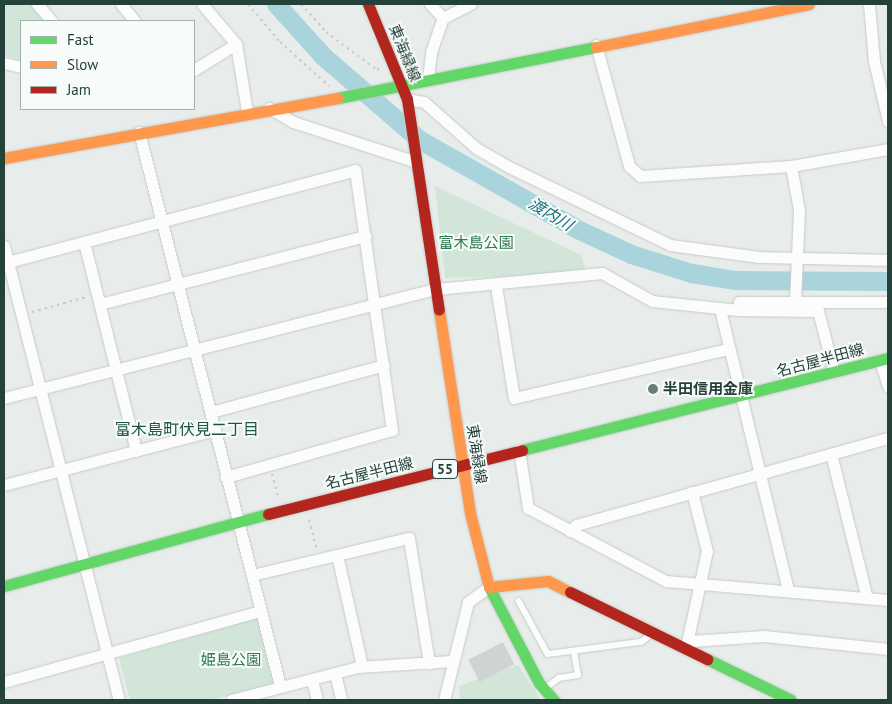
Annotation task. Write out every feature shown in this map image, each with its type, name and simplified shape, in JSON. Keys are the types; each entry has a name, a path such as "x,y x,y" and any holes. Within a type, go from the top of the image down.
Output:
{"main road":[{"name":"東海緑線","path":"368,4 407,98 476,541 489,587 544,690 553,700"},
{"path":"4,158 247,111 339,97 379,88 402,86 428,78 809,4"},
{"name":"名古屋半田線","path":"4,586 86,565 240,521 519,450 741,397 884,359"},
{"path":"489,587 548,581 653,632 688,645 791,700"}],"street":[{"path":"37,4 51,20"},
{"path":"121,4 135,20"},
{"path":"202,4 236,44 247,111"},
{"path":"430,4 443,18"},
{"path":"428,78 431,52 443,18 471,4"},
{"path":"868,4 874,61 888,120"},
{"path":"195,69 236,44"},
{"path":"596,45 629,166 640,176 791,166 888,150"},
{"path":"4,63 20,67"},
{"path":"407,98 424,102 476,148 625,227 670,244 798,263 888,260"},
{"path":"269,108 293,122 417,162"},
{"path":"139,132 159,222 178,284 216,430 226,478 240,521 280,686"},
{"path":"791,166 798,210 798,263 795,303"},
{"path":"8,262 355,170 392,430 226,478"},
{"path":"99,299 178,284 365,236"},
{"path":"84,242 136,451"},
{"path":"4,246 119,700"},
{"path":"4,398 194,347 436,288 496,286 602,273 652,301 720,309 818,311 834,372"},
{"path":"496,286 514,398 728,349"},
{"path":"739,310 740,302 888,302"},
{"path":"720,309 728,349 761,474 788,592"},
{"path":"884,359 888,387"},
{"path":"211,412 384,365"},
{"path":"4,485 216,430"},
{"path":"570,532 576,525 888,438"},
{"path":"519,450 528,508 570,532 666,581 888,600"},
{"path":"831,454 866,598"},
{"path":"692,492 707,551 702,584 688,645 764,636 888,650"},
{"path":"252,575 409,538 429,664"},
{"path":"337,555 362,666"},
{"path":"444,700 452,661 468,602 489,587"},
{"path":"4,682 256,612"},
{"path":"231,700 264,695 280,686 312,680 362,666 429,664 452,661"},
{"path":"335,673 341,700"},
{"path":"312,680 317,700"}],"lane":[{"path":"519,601 548,654 641,642 653,632"},
{"path":"544,690 559,678 578,674 574,652"}],"path":[{"path":"248,4 280,42 339,97"},
{"path":"300,4 326,32 377,70 382,65"},
{"path":"21,315 99,299"},
{"path":"270,465 280,503"},
{"path":"309,520 319,559"}],"green space":[{"path":"4,4 32,4 45,20 20,20 20,60 4,55"},
{"name":"富木島公園","path":"435,186 581,255 587,274 445,278"},
{"name":"姫島公園","path":"258,618 276,683 210,700 130,700 119,658"},
{"path":"518,665 541,700 460,700 459,686"}],"building":[{"path":"503,642 514,664 480,682 468,660"}],"waterway":[{"name":"渡内川","path":"276,4 323,56 420,140 577,229 631,254 691,273 735,280 888,281"}],"traffic: fast":[{"path":"338,98 596,47"},
{"path":"522,450 888,358"},
{"path":"4,586 268,514"},
{"path":"489,587 539,683 554,700"},
{"path":"707,659 791,700"}],"traffic: slow":[{"path":"596,47 809,4"},
{"path":"4,158 338,98"},
{"path":"439,310 470,513 489,587 548,581 570,592"}],"traffic: jam":[{"path":"368,4 407,99 439,310"},
{"path":"268,514 522,450"},
{"path":"570,592 707,659"}],"place":[{"name":"半田信用金庫","path":"653,389"}],"district":[{"name":"富木島町伏見二丁目","path":"187,429"}]}
